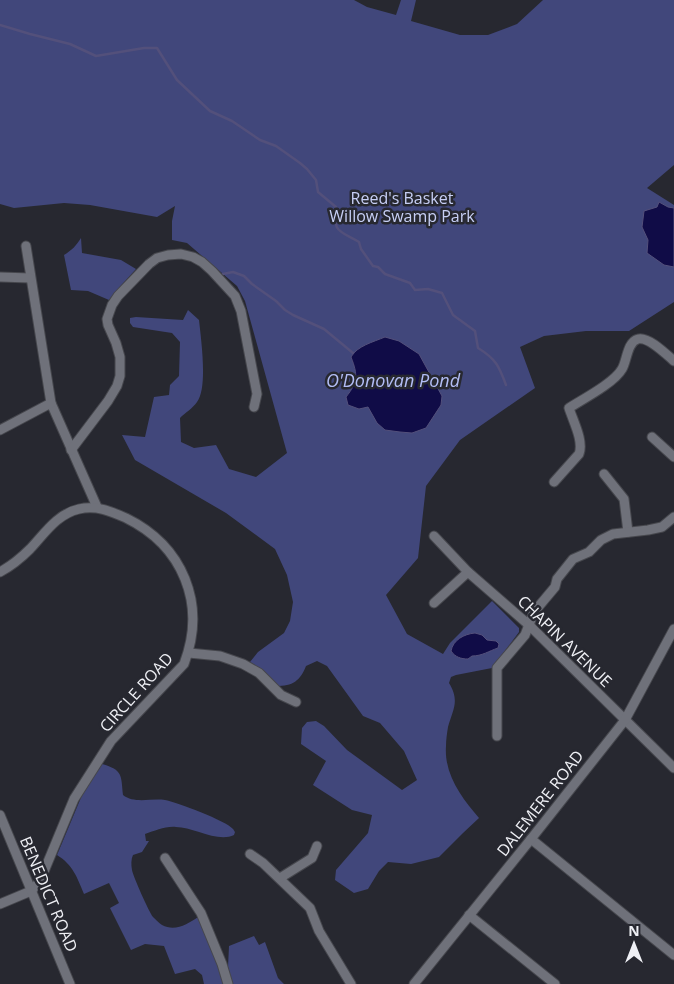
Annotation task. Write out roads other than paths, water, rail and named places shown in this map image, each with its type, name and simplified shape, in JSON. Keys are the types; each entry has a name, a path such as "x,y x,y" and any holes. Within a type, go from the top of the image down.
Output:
{"street":[{"path":"0,572 12,565 29,550 53,523 66,513 79,508 97,507 50,403 26,246"},
{"path":"71,450 117,386 121,367 120,357 107,319 112,305 148,264 168,254 181,254 202,262 235,296 241,310 257,394 254,407"},
{"path":"0,277 30,278"},
{"path":"554,482 581,450 580,440 569,408 606,384 622,371 633,342 640,339 646,340 674,360"},
{"path":"0,430 50,403"},
{"path":"652,437 674,457"},
{"path":"604,474 624,499 628,532"},
{"name":"CIRCLE ROAD","path":"31,891 40,881 74,799 111,741 184,664 189,653 193,614 191,599 185,579 170,552 136,523 97,507"},
{"path":"497,736 497,668 525,635 534,612 555,587 557,579 573,559 589,552 601,540 613,534 662,527 674,517"},
{"name":"CHAPIN AVENUE","path":"434,536 468,572 529,625 674,768"},
{"path":"434,603 468,572"},
{"name":"DALEMERE ROAD","path":"414,984 625,720 674,629"},
{"path":"189,653 220,656 243,664 259,673 281,695 296,702"},
{"name":"BENEDICT ROAD","path":"0,815 70,984"},
{"path":"531,839 674,955"},
{"path":"280,878 312,858 317,846"},
{"path":"250,854 280,878 310,908 319,931 351,984"},
{"path":"165,858 201,913 222,964 228,984"},
{"path":"0,904 31,891"},
{"path":"470,915 555,984"}],"water":[{"path":"659,202 674,208 674,267 664,265 647,253 648,240 642,227 644,211 657,207"},
{"name":"O'Donovan Pond","path":"385,337 399,341 419,354 442,396 441,405 426,428 412,433 385,430 377,423 368,407 359,409 348,405 346,397 353,387 356,378 351,357 361,347"},
{"path":"475,633 482,635 487,640 496,641 499,644 498,648 468,659 458,657 451,651 454,644 463,636"}],"waterway":[{"path":"0,25 70,44 96,56 144,48 157,48 177,80 210,111 232,121 260,140 276,146 307,169 316,180 318,192 336,207 335,216 339,230 359,242 361,249 373,266 378,267 385,274 410,283 415,290 428,289 442,293 453,315 475,331 478,348 496,364 506,385"},
{"path":"223,274 233,272 244,276 285,310 324,329 353,353"}],"park label":[{"name":"Reed's Basket Willow Swamp Park","path":"402,207"}]}
